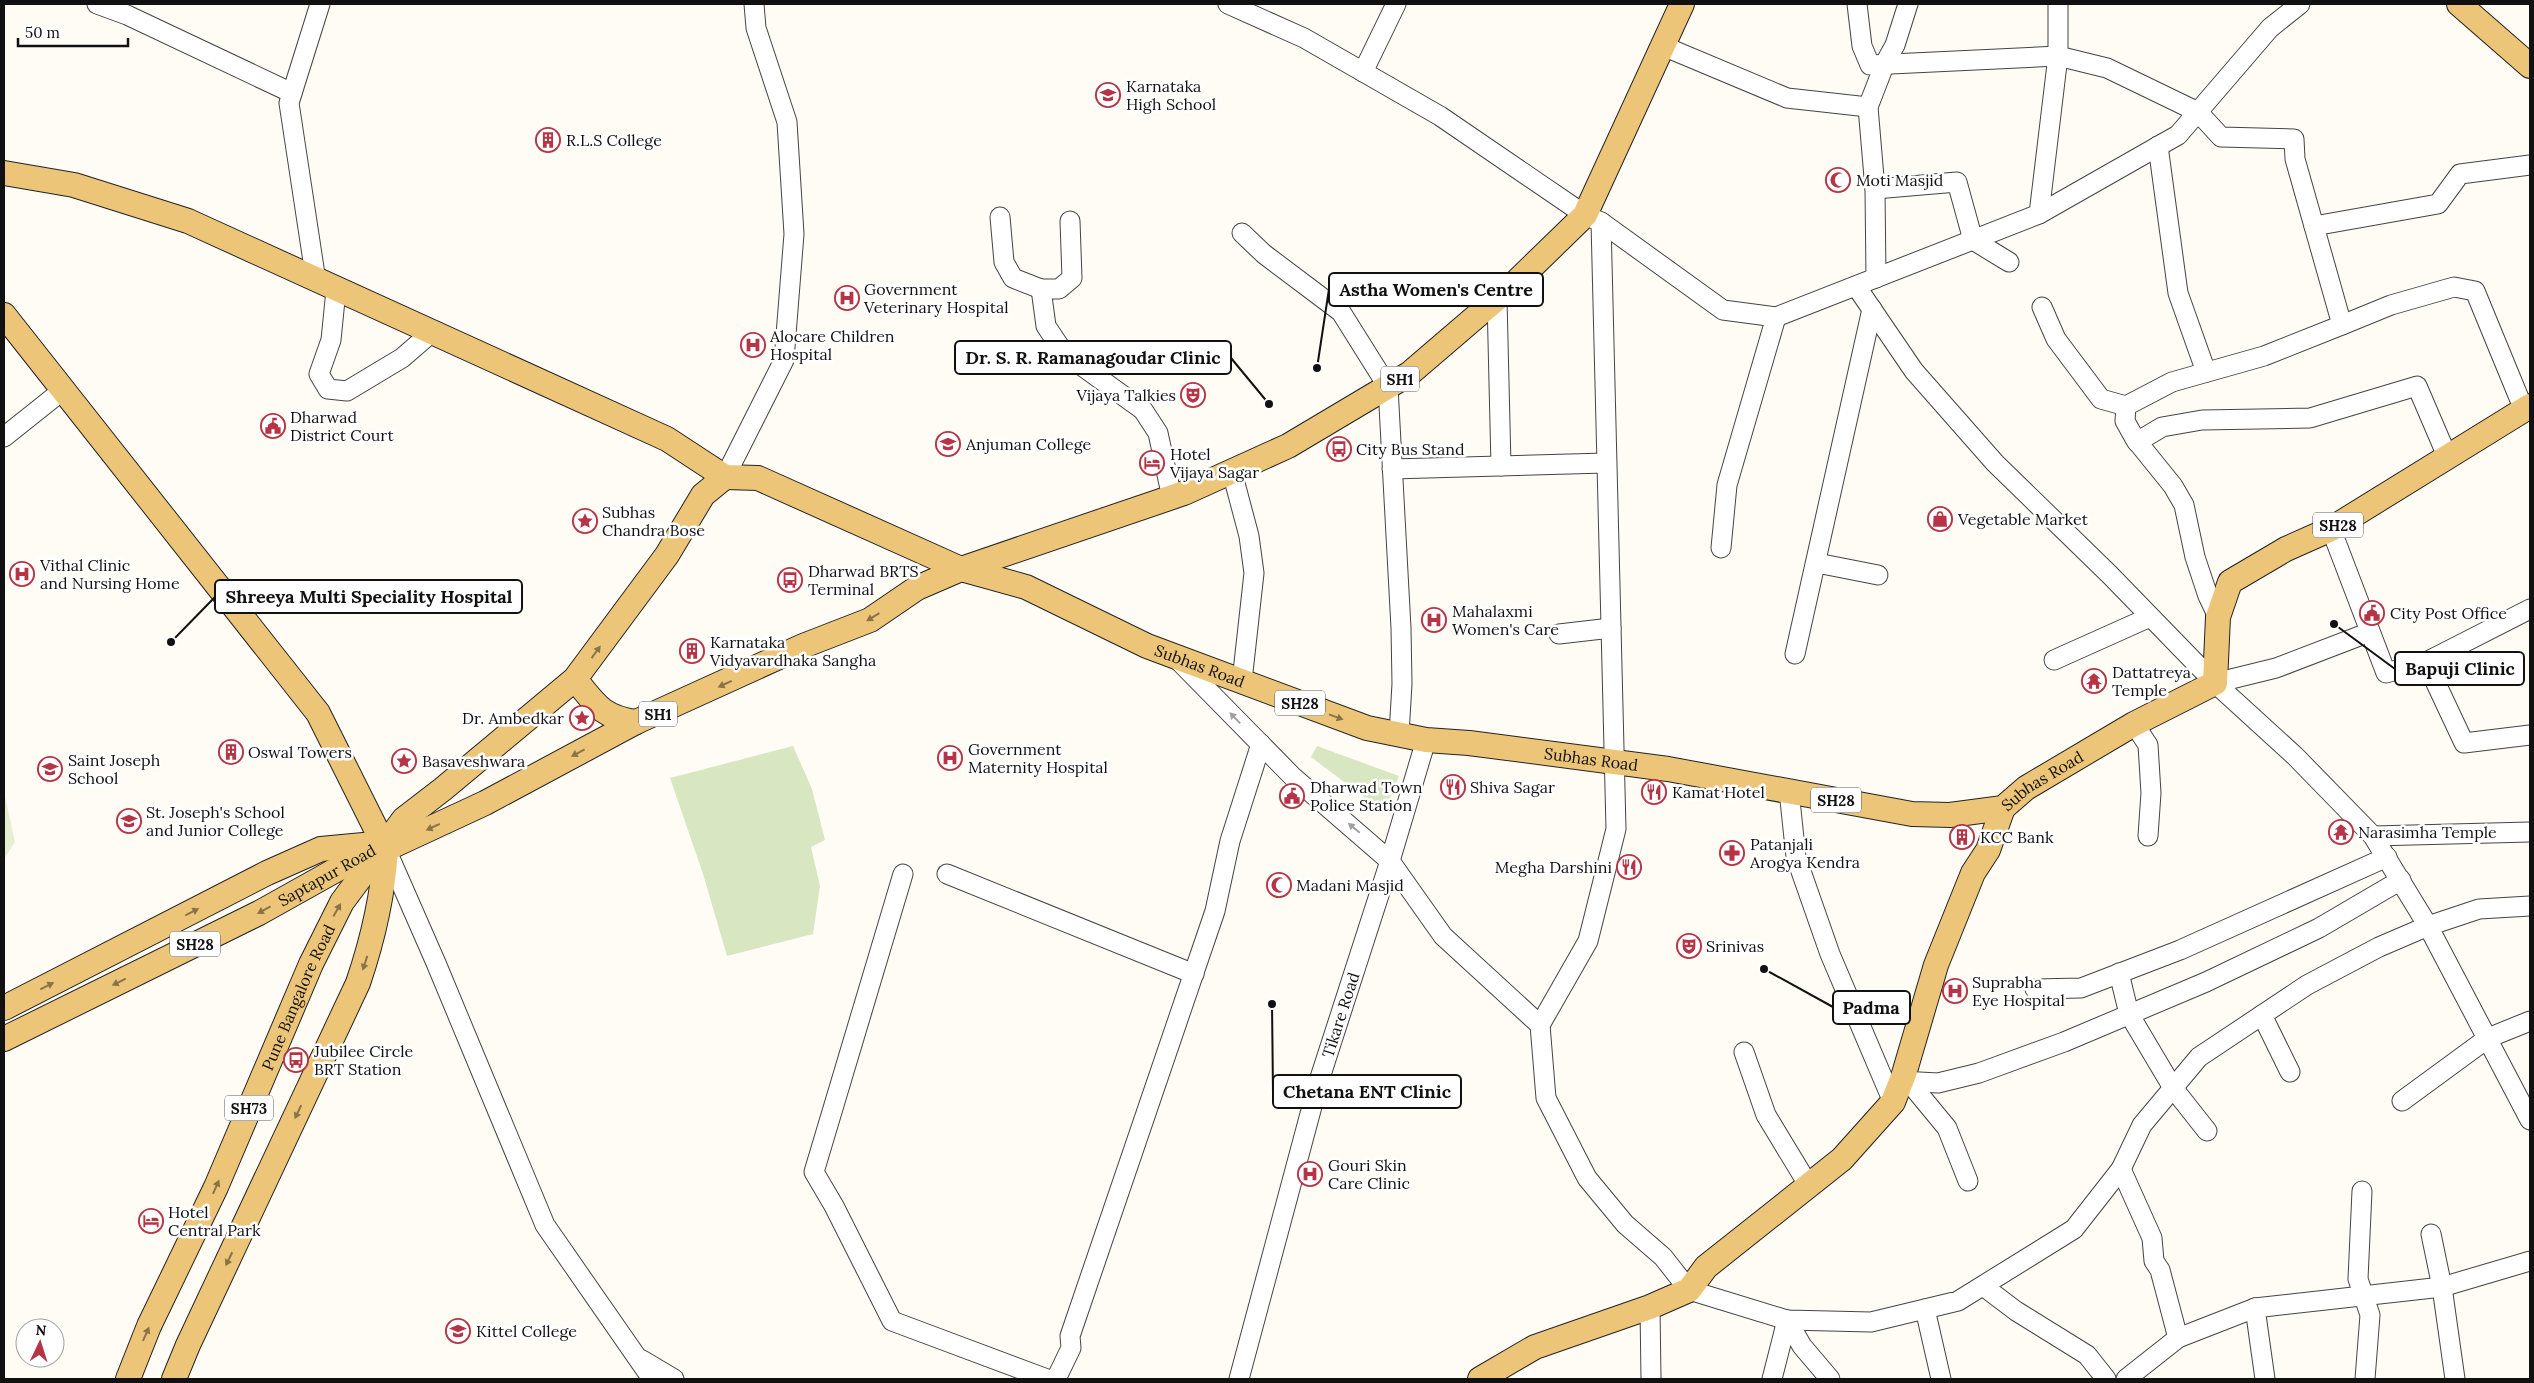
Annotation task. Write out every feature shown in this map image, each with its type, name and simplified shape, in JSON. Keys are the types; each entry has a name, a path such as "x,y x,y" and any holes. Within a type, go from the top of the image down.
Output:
{"main road":[{"name":"SH1","path":"384,846 485,803 636,722 802,646 870,620 917,588 961,569 1172,498 1232,472 1288,446 1409,374 1593,218 1682,4"},
{"path":"2460,4 2530,66"},
{"path":"4,173 74,185 188,221 326,286 667,439 725,477"},
{"path":"4,315 318,713 384,846"},
{"name":"SH28","path":"2215,683 2218,617 2230,582 2286,549 2331,529 2527,408"},
{"name":"Subhas Road","path":"725,477 758,478 961,569 1026,587 1147,646 1367,728 1426,740 1469,743 1668,768 1912,814 1950,815 2003,808 2026,788 2134,724 2215,683"},
{"name":"Pune Bangalore Road","path":"128,1379 149,1326 216,1187 326,930 342,902 404,819 575,680 667,555 703,495 725,477"},
{"path":"575,680 598,707 617,720 636,722"},
{"path":"1489,1377 1535,1347 1650,1307 1689,1290 1706,1267 1842,1159 1901,1088 1936,965 1973,873 1988,850 2003,808"},
{"name":"SH73","path":"174,1379 188,1345 358,983 373,939 384,882 384,846"},
{"name":"Saptapur Road","path":"4,1008 267,873 321,849 384,846"},
{"name":"Saptapur Road","path":"4,1039 259,913 384,846"}],"street":[{"path":"97,4 127,15 292,93"},
{"path":"320,4 288,103 326,286 331,340 319,374 328,389 347,391 402,358 431,333"},
{"path":"725,477 784,360 794,234 787,122 756,28 754,4"},
{"path":"1228,4 1304,38 1440,116 1593,218 1723,310 1776,316 2039,214 2178,135 2292,5"},
{"path":"1363,72 1396,4"},
{"path":"1857,4 1862,46 1870,65 2058,56 2106,68 2198,112 2221,137 2294,139 2295,160 2342,325"},
{"path":"1876,278 1875,189 1868,107 1885,63 1895,45 1908,4"},
{"path":"2039,214 2058,56 2058,4"},
{"path":"1663,46 1787,98 1868,107"},
{"path":"2158,146 2178,293 2206,372"},
{"path":"2314,226 2438,204 2460,174 2530,165"},
{"path":"1875,189 1957,182 1973,240 2009,262"},
{"path":"1000,217 1004,262 1013,278 1041,289 1058,289 1072,278 1070,221"},
{"path":"1593,218 1606,463 1616,829 1588,941 1540,1025 1546,1098 1587,1178 1625,1224 1663,1257 1689,1290 1787,1320 1871,1322 1958,1301 2074,1229 2120,1169 2142,1125 2199,1057 2307,985 2379,947 2428,926 2479,909 2530,906"},
{"path":"1242,233 1264,254 1341,312 1388,387 1401,628 1402,684 1399,734"},
{"path":"1856,286 1914,370 1995,463 2110,575 2215,683 2295,756 2373,836 2428,926 2530,1120"},
{"path":"2042,306 2056,339 2101,399 2126,406 2172,382 2264,356 2391,305 2454,287 2475,291 2527,408"},
{"path":"1041,289 1046,326 1064,352 1143,410 1158,433 1172,498"},
{"path":"1497,299 1501,466"},
{"path":"1795,654 1817,563 1872,309"},
{"path":"1722,548 1727,484 1776,316"},
{"path":"2137,442 2162,427 2202,420 2310,418 2417,386 2447,456"},
{"path":"4,437 64,390"},
{"path":"2126,406 2125,421 2137,442 2173,486 2184,505 2195,557 2208,596 2218,617"},
{"path":"1392,469 1606,463"},
{"path":"1232,472 1249,536 1254,573 1242,682"},
{"path":"2331,529 2386,673 2426,662 2530,609"},
{"path":"1817,563 1878,574"},
{"path":"2054,660 2150,617"},
{"path":"1559,634 1611,628"},
{"path":"2215,683 2276,668 2370,632"},
{"path":"1176,657 1293,777 1390,861 1443,936 1540,1025"},
{"path":"2426,662 2464,743 2530,735"},
{"path":"2134,724 2148,745 2151,793 2148,836"},
{"name":"Tikare Road","path":"1239,1379 1318,1084 1390,861 1426,740"},
{"path":"1056,1379 1071,1348 1070,1336 1215,912 1230,841 1261,744"},
{"path":"1789,791 1796,858 1830,954 1901,1088 1948,1128 1968,1181"},
{"path":"2373,836 2530,832"},
{"path":"384,846 436,963 545,1225 652,1379"},
{"path":"2034,988 2081,988 2119,974 2180,950 2387,857"},
{"path":"903,874 814,1172 834,1206 892,1321 1047,1379"},
{"path":"947,874 1194,974"},
{"path":"1901,1088 1938,1083 1978,1073 2064,1042 2319,928 2401,880"},
{"path":"2119,974 2129,1014 2173,1088 2207,1131"},
{"path":"2262,1015 2290,1072"},
{"path":"2402,1100 2488,1038 2530,1021"},
{"path":"1744,1052 1766,1115 1809,1186"},
{"path":"2120,1169 2152,1238 2154,1261 2160,1270 2178,1338"},
{"path":"2362,1191 2358,1279 2362,1296 2370,1315 2365,1379"},
{"path":"2431,1234 2442,1287 2455,1379"},
{"path":"2126,1379 2178,1338 2255,1308 2442,1287 2530,1261"},
{"path":"1982,1286 2087,1355 2106,1379"},
{"path":"1650,1307 1651,1379"},
{"path":"1925,1308 1939,1361 1941,1379"},
{"path":"2255,1308 2265,1379"},
{"path":"1772,1379 1787,1320"},
{"path":"1787,1320 1802,1346 1830,1379"},
{"path":"636,1356 674,1379"}],"green space":[{"path":"793,746 812,789 825,840 811,847 820,886 813,934 727,956 703,874 670,778"},
{"path":"1317,746 1399,776 1384,812 1311,757"},
{"path":"4,792 15,842 4,859"}],"place":[{"name":"Karnataka High School","path":"1108,95"},
{"name":"R.L.S College","path":"548,140"},
{"name":"Moti Masjid","path":"1838,180"},
{"name":"Government Veterinary Hospital","path":"847,298"},
{"name":"Alocare Children Hospital","path":"753,345"},
{"name":"Astha Women's Centre","path":"1317,368"},
{"name":"Vijaya Talkies","path":"1193,395"},
{"name":"Dr. S. R. Ramanagoudar Clinic","path":"1269,404"},
{"name":"Dharwad District Court","path":"273,426"},
{"name":"Anjuman College","path":"948,444"},
{"name":"City Bus Stand","path":"1339,449"},
{"name":"Hotel Vijaya Sagar","path":"1152,463"},
{"name":"Vegetable Market","path":"1940,519"},
{"name":"Subhas Chandra Bose","path":"585,521"},
{"name":"Vithal Clinic and Nursing Home","path":"22,574"},
{"name":"Dharwad BRTS Terminal","path":"790,580"},
{"name":"City Post Office","path":"2372,613"},
{"name":"Mahalaxmi Women's Care","path":"1434,620"},
{"name":"Bapuji Clinic","path":"2334,624"},
{"name":"Shreeya Multi Speciality Hospital","path":"171,642"},
{"name":"Karnataka Vidyavardhaka Sangha","path":"692,651"},
{"name":"Dattatreya Temple","path":"2094,681"},
{"name":"Dr. Ambedkar","path":"582,718"},
{"name":"Oswal Towers","path":"231,752"},
{"name":"Government Maternity Hospital","path":"950,758"},
{"name":"Basaveshwara","path":"404,761"},
{"name":"Saint Joseph School","path":"50,769"},
{"name":"Shiva Sagar","path":"1453,787"},
{"name":"Kamat Hotel","path":"1654,792"},
{"name":"Dharwad Town Police Station","path":"1292,796"},
{"name":"St. Joseph's School and Junior College","path":"129,821"},
{"name":"Narasimha Temple","path":"2341,832"},
{"name":"KCC Bank","path":"1962,837"},
{"name":"Patanjali Arogya Kendra","path":"1732,853"},
{"name":"Megha Darshini","path":"1629,867"},
{"name":"Madani Masjid","path":"1279,885"},
{"name":"Srinivas","path":"1689,946"},
{"name":"Padma","path":"1764,969"},
{"name":"Suprabha Eye Hospital","path":"1955,991"},
{"name":"Chetana ENT Clinic","path":"1272,1004"},
{"name":"Jubilee Circle BRT Station","path":"296,1060"},
{"name":"Gouri Skin Care Clinic","path":"1310,1174"},
{"name":"Hotel Central Park","path":"151,1221"},
{"name":"Kittel College","path":"458,1331"}]}
